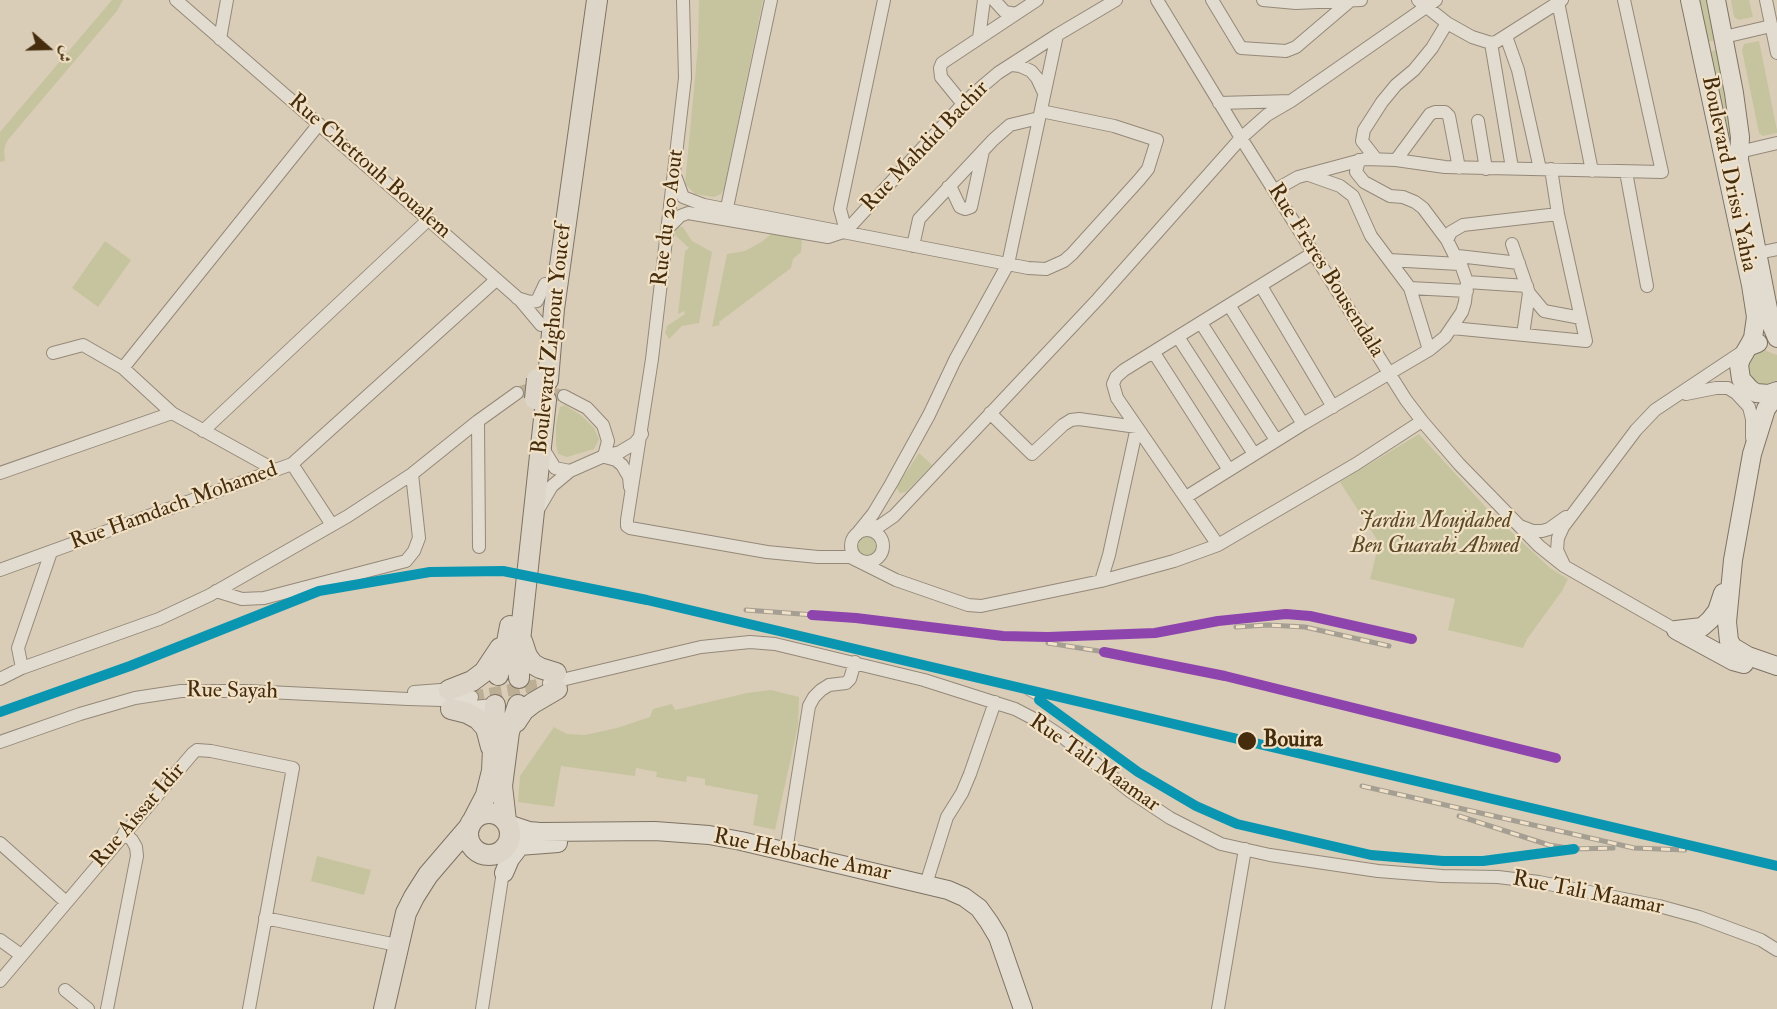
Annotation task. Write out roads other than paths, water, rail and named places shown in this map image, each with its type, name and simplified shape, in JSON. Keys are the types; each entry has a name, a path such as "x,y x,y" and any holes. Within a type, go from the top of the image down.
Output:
{"main road":[{"name":"Boulevard Zighout Youcef","path":"519,678 515,634 541,397 541,326 545,284 585,0"},
{"name":"Boulevard Zighout Youcef","path":"542,379 554,309 597,0"},
{"name":"Boulevard Drissi Yahia","path":"1690,0 1756,317 1753,338 1749,348 1744,352 1739,372 1750,389 1762,394 1777,393"},
{"name":"Boulevard Drissi Yahia","path":"1716,0 1736,102 1740,137 1739,160 1775,331"},
{"path":"1749,348 1761,342 1777,345"},
{"path":"1777,393 1766,409 1752,454 1733,560 1727,622 1729,641 1739,652 1777,666"},
{"name":"Boulevard Zighout Youcef","path":"525,545 534,517 542,446 541,397"},
{"path":"1676,630 1702,627 1710,620 1719,604 1733,560"},
{"path":"1676,630 1733,661 1777,675"},
{"name":"Boulevard Zighout Youcef","path":"498,675 515,634"},
{"path":"515,634 533,664 554,682 524,710 499,746 486,728 450,699 484,672 515,634"},
{"path":"480,854 468,839 472,823 490,784 499,746 522,700 524,689 519,678 509,673 498,675 493,679 489,690 489,695 495,705 499,746 502,786 511,836 510,859 504,873"},
{"path":"495,705 504,709 518,705"},
{"path":"384,1009 406,913 420,886 462,833 484,814 501,816 507,822"},
{"name":"Rue Hebbache Amar","path":"507,822 540,832 681,832 741,841 948,890 964,897 978,908 989,922 998,937 1023,1009"},
{"name":"Rue Hebbache Amar","path":"510,847 550,843 652,842 699,846 732,851 940,900 956,906 979,926 993,955 1011,1009"},
{"path":"420,886 460,856 494,855 510,847"}],"street":[{"name":"Rue Chettouh Boualem","path":"176,0 429,219 516,297 541,326"},
{"path":"220,39 227,0"},
{"name":"Rue du 20 Aout","path":"683,0 685,78 675,171 627,523 630,528 767,552 818,557 833,556"},
{"path":"726,214 771,0"},
{"path":"846,231 840,209 884,0"},
{"path":"979,38 984,0"},
{"path":"994,0 1005,12 1016,14"},
{"path":"963,104 941,77 942,63 1037,0"},
{"name":"Rue Mahdid Bachir","path":"726,214 828,237 846,231 984,84 1057,35 1116,0"},
{"name":"Rue Frères Bousendala","path":"1157,0 1313,253 1406,400 1422,421 1459,464 1539,546 1564,566 1676,630"},
{"path":"1212,0 1241,48 1286,51 1296,47 1356,1"},
{"path":"1263,0 1296,3 1356,1"},
{"path":"1275,190 1298,177 1359,160 1376,159 1459,168 1662,172 1624,0"},
{"path":"1766,0 1777,53"},
{"path":"1422,421 1356,464 1218,545 1174,561 1101,581 974,606 888,577 858,559 852,550 858,535 881,525 910,500 1098,298 1241,138 1267,115 1291,101 1427,2 1447,23 1472,37 1491,44 1560,1 1592,171"},
{"path":"1376,159 1362,141 1364,130 1389,94 1414,70 1432,48 1447,23"},
{"path":"1724,37 1771,26"},
{"path":"833,556 846,548 858,535 891,484 1008,264 1057,35"},
{"path":"1452,328 1586,341 1558,214 1518,70 1506,36"},
{"path":"1491,44 1512,168"},
{"path":"1012,65 1031,71 1044,93"},
{"path":"1219,103 1291,101"},
{"path":"1396,160 1430,114 1445,112 1449,116 1459,168"},
{"path":"670,202 676,212 683,214 726,214 846,231 913,246 1046,269 1064,261 1139,180 1148,169 1157,140 1114,126 1040,114 1010,125 1001,131 919,219 913,246"},
{"path":"1478,121 1486,169"},
{"path":"123,368 320,124"},
{"path":"1739,152 1777,143"},
{"path":"948,187 952,190 960,207 968,209 972,204 983,150"},
{"path":"1185,496 1429,350 1445,337 1462,312 1467,287 1459,260 1447,240 1423,208 1415,202 1403,197 1390,196 1364,182 1356,172 1359,160"},
{"path":"966,168 974,168 979,174"},
{"path":"675,171 683,197 726,214"},
{"path":"1626,172 1647,286"},
{"path":"1309,175 1340,186 1353,196 1371,236 1410,288 1429,350"},
{"path":"666,230 683,214"},
{"path":"1447,240 1451,232 1462,225 1558,214"},
{"path":"203,431 429,219"},
{"path":"1512,244 1528,289 1544,310 1581,318"},
{"path":"1758,253 1777,249"},
{"path":"1218,545 1117,398 1113,384 1116,377 1124,370 1313,253"},
{"path":"1389,260 1519,263"},
{"name":"Rue Hamdach Mohamed","path":"0,570 292,464 496,280"},
{"path":"516,297 534,302 545,284"},
{"path":"1261,286 1333,407"},
{"path":"1410,288 1528,289"},
{"path":"1523,335 1528,289"},
{"path":"1229,305 1303,424"},
{"path":"1201,322 1276,441"},
{"path":"1178,337 1254,454"},
{"path":"53,353 83,345 123,368 172,413 275,470"},
{"path":"1564,566 1557,550 1558,538 1574,510 1636,430 1655,410 1749,348"},
{"path":"1154,353 1229,470"},
{"path":"1674,398 1716,388 1728,388 1736,393 1749,407 1752,419 1752,454"},
{"path":"0,679 22,668 159,620 216,591 332,525 412,474 478,421 541,397 582,404 594,413 606,432 617,441 638,439"},
{"path":"0,473 172,413"},
{"path":"990,413 1032,454 1071,420 1079,419 1137,428"},
{"path":"478,421 479,547"},
{"path":"1101,581 1109,555 1137,428"},
{"path":"604,456 608,446 606,432"},
{"path":"534,517 547,491 570,471 604,456 620,453 638,439"},
{"path":"542,446 555,468 570,471"},
{"path":"604,456 622,465 629,477 632,495"},
{"path":"292,464 332,525"},
{"path":"216,591 242,600 264,598 406,561 414,551 419,538 412,474"},
{"path":"891,484 893,497 900,501 910,500"},
{"path":"1516,524 1533,531 1549,530 1574,510"},
{"path":"872,515 873,526 881,525"},
{"path":"888,577 882,568 881,556 883,541 894,516"},
{"path":"858,535 876,533 883,541"},
{"path":"22,668 18,648 51,552"},
{"path":"1109,555 1116,568 1125,573"},
{"path":"833,556 872,562 881,556"},
{"name":"Rue Tali Maamar","path":"554,682 656,650 681,651 726,644 762,642 855,662 961,690 1040,722 1131,792 1170,818 1221,843 1270,855 1378,871 1498,877 1539,882 1659,906 1699,917 1761,940 1777,950"},
{"path":"786,851 809,706 814,697 829,685 846,683 850,679 855,662"},
{"path":"322,694 357,704 450,699 498,675"},
{"path":"519,678 554,682"},
{"path":"518,705 554,682"},
{"path":"322,694 357,689 408,692 495,705"},
{"name":"Rue Sayah","path":"0,742 80,714 161,693 212,690 419,699 472,698"},
{"path":"926,884 947,817 962,793 970,774 995,702"},
{"name":"Rue Aissat Idir","path":"0,981 197,750 211,750 294,768 249,1009"},
{"path":"107,1009 137,856 136,847 124,833"},
{"path":"0,843 66,902"},
{"path":"1218,1009 1245,849"},
{"path":"482,1009 504,873"},
{"path":"265,918 397,945"},
{"path":"0,940 21,955"},
{"path":"65,990 88,1009"}],"tunnel":[{"path":"517,393 530,389 564,396"},
{"path":"472,697 549,683"}],"railway":[{"path":"746,610 856,618 1003,636 1048,637 1155,633 1218,621 1286,614 1310,616 1412,639"},
{"path":"1236,627 1268,625 1305,627 1389,646"},
{"path":"1048,643 1130,656 1225,676 1556,758"},
{"path":"1027,693 1050,706 1138,772 1196,806 1237,824 1371,855 1443,861 1483,861 1574,849"},
{"path":"1362,786 1634,848 1685,850"},
{"path":"1459,816 1549,845 1574,849 1613,848"}],"place":[{"name":"Bouira","path":"1247,741"}],"park label":[{"name":"Jardin Moujdahed Ben Guarabi Ahmed","path":"1435,534"}]}
